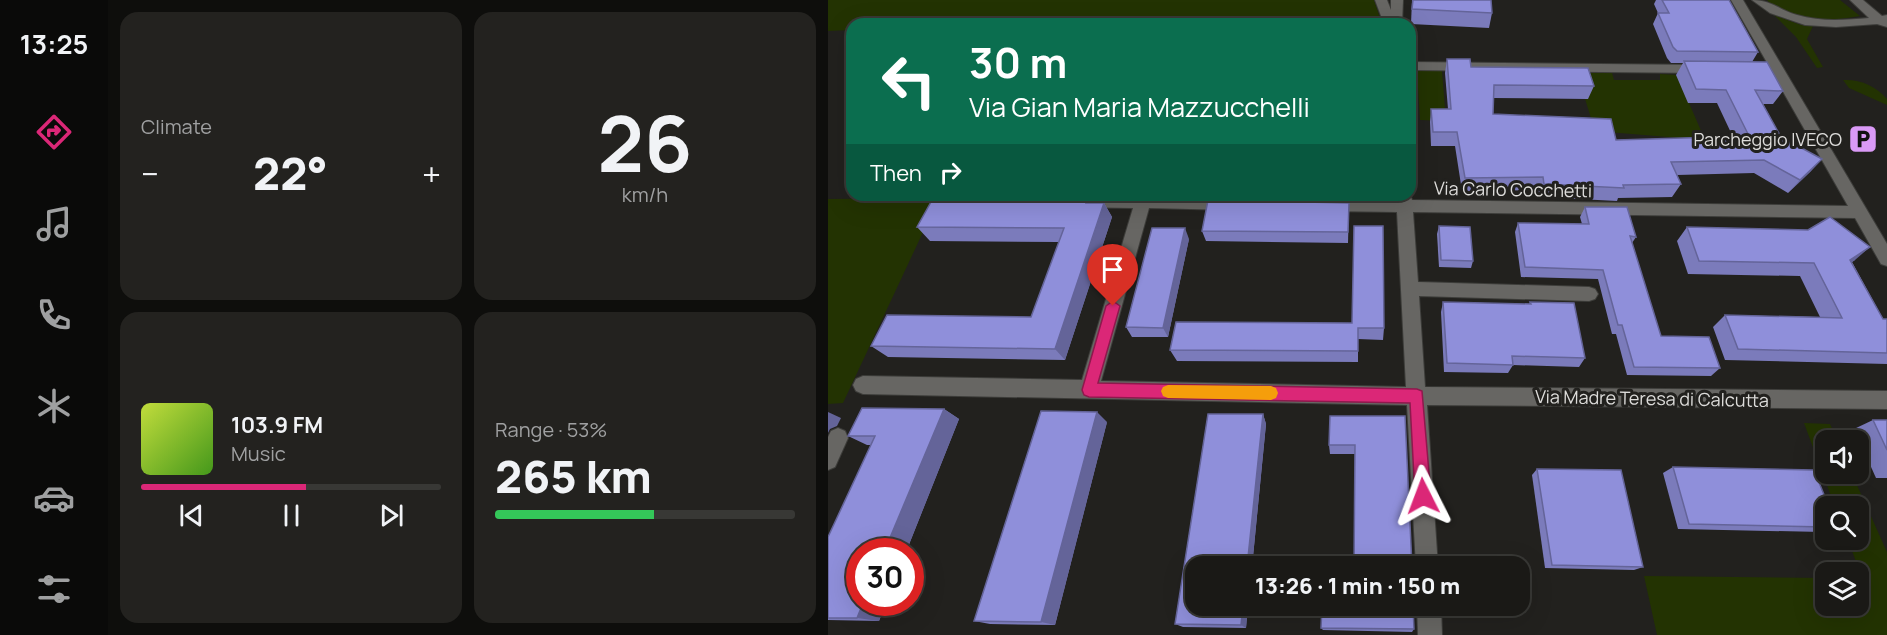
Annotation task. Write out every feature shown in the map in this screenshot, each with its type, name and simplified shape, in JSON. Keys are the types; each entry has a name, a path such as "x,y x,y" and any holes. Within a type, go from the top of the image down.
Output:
{"street":[{"path":"1381,0 1388,18"},
{"path":"1396,18 1397,0"},
{"path":"1737,0 1887,259"},
{"path":"1758,0 1780,14 1821,26 1884,22"},
{"path":"1856,0 1884,22"},
{"path":"1416,66 1778,70"},
{"path":"1089,390 1143,201"},
{"path":"1185,201 1247,204"},
{"path":"1404,201 1426,556"},
{"name":"Via Carlo Cocchetti","path":"1305,205 1404,201 1860,212"},
{"path":"1410,289 1588,294"},
{"name":"Via Madre Teresa di Calcutta","path":"863,385 1417,396 1887,400"},
{"path":"828,460 838,438"},
{"path":"1429,616 1430,635"}],"green space":[{"path":"828,0 1374,0 1380,18 846,18 846,30 828,31"},
{"path":"1767,0 1840,0 1860,16 1823,20 1798,18 1776,8"},
{"path":"1774,15 1801,25 1813,26 1807,39 1823,67 1817,68 1796,37"},
{"path":"1417,71 1442,71 1446,121 1420,120"},
{"path":"1577,73 1612,73 1614,80 1660,80 1660,74 1677,75 1705,140 1595,131"},
{"path":"1843,80 1861,82 1873,87 1887,99 1887,105 1849,88"},
{"path":"828,199 938,201 843,403 828,404"},
{"path":"1804,423 1830,424 1833,430 1815,430 1815,453"},
{"path":"1827,484 1856,484 1862,496 1831,496"},
{"path":"1869,512 1887,552 1887,635 1657,635 1644,576 1815,578 1815,616 1869,616 1869,562 1856,562 1852,550 1869,550"}],"building":[{"path":"1413,0 1491,0 1492,13 1412,9"},
{"path":"1662,0 1729,0 1758,52 1677,51 1658,13 1669,13"},
{"path":"1447,59 1470,59 1471,67 1588,68 1594,86 1494,85 1493,114 1611,119 1616,140 1749,136 1726,90 1696,89 1684,61 1767,62 1783,91 1755,90 1781,137 1822,159 1800,180 1764,160 1671,162 1681,184 1623,185 1624,188 1544,184 1543,177 1465,178 1457,132 1433,132 1431,109 1451,109"},
{"path":"1087,201 1086,203 1104,203 1055,349 871,346 887,315 1031,317 1064,228 917,227 931,202"},
{"path":"1208,201 1349,203 1348,232 1202,231"},
{"path":"1585,207 1627,207 1636,237 1630,236 1661,336 1709,337 1720,368 1634,367 1622,325 1618,325 1603,270 1525,267 1518,223 1589,224"},
{"path":"1830,217 1870,247 1850,260 1883,319 1887,319 1887,353 1738,349 1725,315 1842,318 1814,263 1699,261 1687,227 1808,230"},
{"path":"1354,226 1383,226 1384,328 1358,328 1358,351 1170,350 1176,322 1352,323"},
{"path":"1439,226 1470,227 1473,261 1441,260"},
{"path":"1152,228 1185,228 1163,328 1126,327"},
{"path":"1443,302 1574,303 1585,358 1512,356 1513,365 1447,363"},
{"path":"862,408 944,409 890,538 846,538 846,616 858,616 857,618 828,618 828,537 875,436 848,436"},
{"path":"1041,411 1097,412 1041,622 974,621"},
{"path":"1208,414 1263,414 1248,556 1186,556"},
{"path":"1330,416 1405,416 1411,556 1354,556 1355,445 1329,445"},
{"path":"1873,420 1887,420 1887,450"},
{"path":"1673,467 1814,470 1815,484 1820,484 1825,496 1815,496 1815,527 1689,524"},
{"path":"1537,469 1621,470 1643,567 1552,565"},
{"path":"1185,560 1185,616 1242,616 1241,625 1175,624"},
{"path":"1322,616 1413,616 1414,629 1321,628"}],"slow traffic":[{"path":"1168,391 1271,393"}],"place":[{"name":"Parcheggio IVECO","path":"1863,139"}],"route":[{"path":"1113,306 1089,390 1417,396 1423,496"}]}
